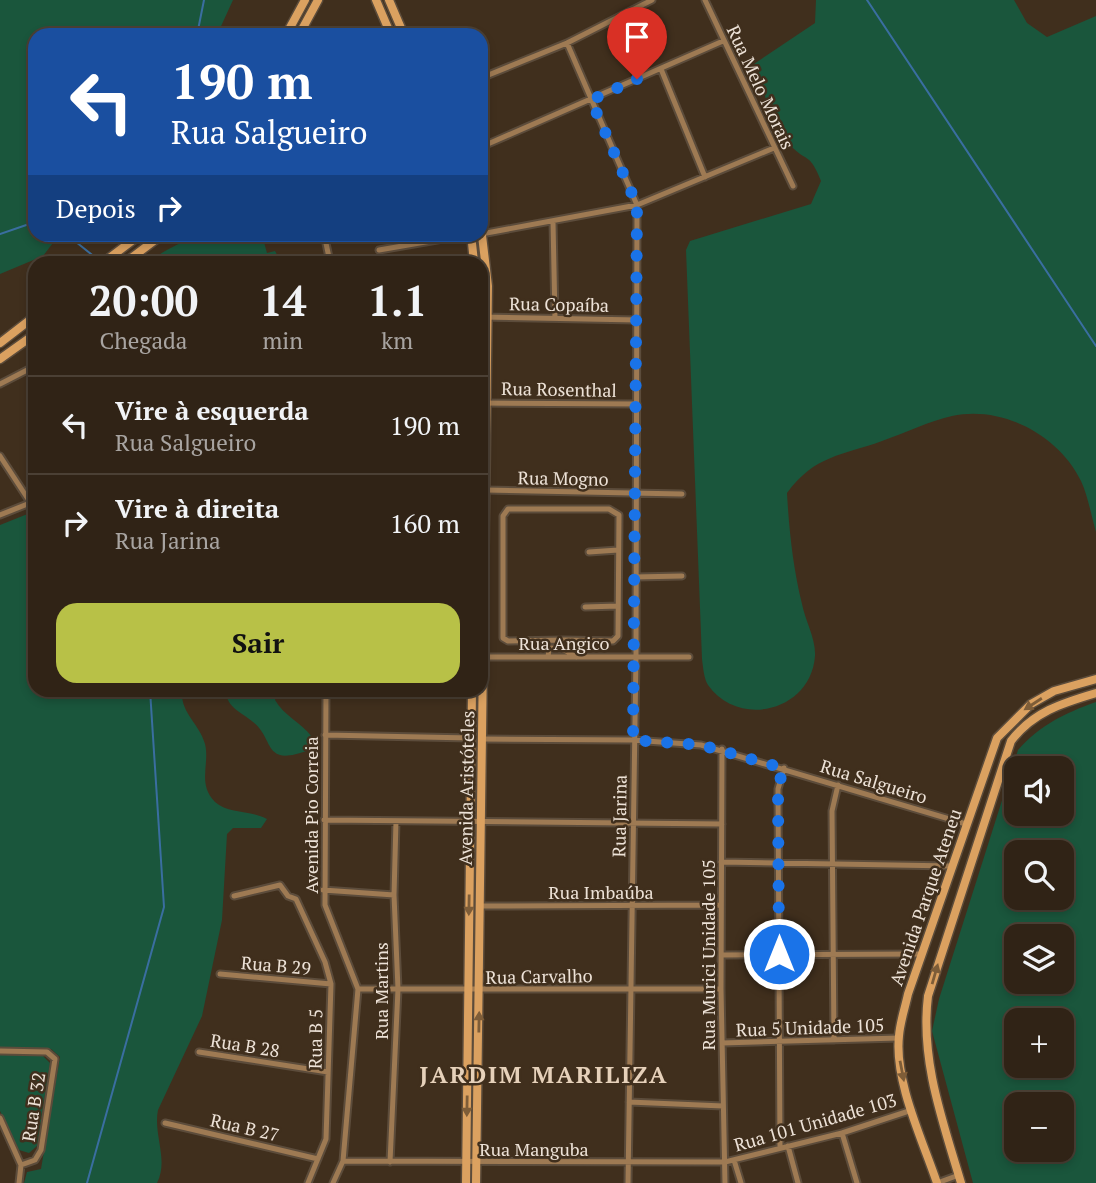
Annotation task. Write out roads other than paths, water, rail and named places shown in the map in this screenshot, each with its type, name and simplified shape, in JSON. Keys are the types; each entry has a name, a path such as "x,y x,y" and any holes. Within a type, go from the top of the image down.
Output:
{"street":[{"path":"290,28 305,0"},
{"path":"303,28 318,0"},
{"path":"376,0 388,28"},
{"path":"389,0 401,28"},
{"path":"488,75 567,43 652,0"},
{"name":"Rua Melo Morais","path":"705,0 793,186"},
{"path":"488,145 723,41"},
{"name":"Rua Jarina","path":"567,43 637,205 636,656 628,1183"},
{"path":"661,69 705,177"},
{"path":"488,230 553,222 637,205 774,148"},
{"path":"553,222 555,318"},
{"path":"112,256 130,242"},
{"path":"134,256 152,242"},
{"path":"379,250 428,242"},
{"name":"Rua Copaíba","path":"488,317 637,320"},
{"path":"0,343 28,321"},
{"path":"0,359 28,339"},
{"path":"0,384 28,369"},
{"name":"Rua Rosenthal","path":"488,402 637,404"},
{"path":"0,456 28,496"},
{"name":"Rua Mogno","path":"488,490 682,494"},
{"path":"0,516 28,504"},
{"path":"549,644 564,640 616,640 619,515 615,510 504,511 502,638 508,641 549,644 563,648 576,657"},
{"path":"589,552 618,550"},
{"path":"635,577 682,576"},
{"path":"585,607 618,606"},
{"path":"563,648 564,640"},
{"path":"548,657 549,644"},
{"name":"Rua Angico","path":"488,657 689,657"},
{"name":"Avenida Parque Ateneu","path":"1096,679 1054,691 1014,717 997,738 922,954 899,1038 901,1065 912,1110 937,1183 960,1179 930,1071 925,1025 928,996 1008,749 1021,729 1055,705 1096,692"},
{"name":"Avenida Pio Correia","path":"326,697 323,890 325,905 358,989 343,1161 333,1183"},
{"name":"Avenida Aristóteles","path":"466,1183 472,697"},
{"name":"Avenida Aristóteles","path":"476,1183 482,697"},
{"path":"326,736 471,738"},
{"name":"Rua Salgueiro","path":"482,739 633,740 722,749 966,824"},
{"name":"Rua Murici Unidade 105","path":"722,749 721,989 726,1183"},
{"path":"780,1148 778,789 783,768"},
{"path":"834,1040 832,811 838,785"},
{"path":"975,797 985,799 990,806"},
{"path":"324,820 722,824"},
{"name":"Rua Martins","path":"390,1162 398,989 394,895 396,821"},
{"path":"961,840 966,849 976,849"},
{"path":"722,862 952,866"},
{"name":"Rua B 5","path":"234,896 280,885 288,896 296,899 325,962 331,984 326,1139 308,1183"},
{"path":"323,890 394,895"},
{"name":"Rua Imbaúba","path":"480,906 721,905"},
{"path":"721,955 922,954"},
{"name":"Rua B 29","path":"220,974 331,984"},
{"name":"Rua Carvalho","path":"358,989 721,989"},
{"name":"Rua 5 Unidade 105","path":"722,1043 899,1038"},
{"name":"Rua B 32","path":"0,1051 47,1052 55,1059 41,1150 35,1160 21,1165"},
{"name":"Rua B 28","path":"199,1052 328,1072"},
{"path":"629,1102 723,1106"},
{"name":"Rua 101 Unidade 103","path":"725,1162 842,1133 912,1110"},
{"path":"0,1118 21,1165 19,1183"},
{"name":"Rua B 27","path":"165,1124 318,1158"},
{"path":"842,1133 857,1183"},
{"path":"788,1146 799,1183"},
{"path":"734,1160 741,1183"},
{"name":"Rua Manguba","path":"343,1161 466,1164 725,1162"}],"waterway":[{"path":"198,28 204,0"},
{"path":"867,0 1096,346"},
{"path":"0,234 28,224"},
{"path":"76,242 94,256"},
{"path":"87,1183 164,907 150,697"}],"district":[{"name":"JARDIM MARILIZA","path":"544,1074"}]}
